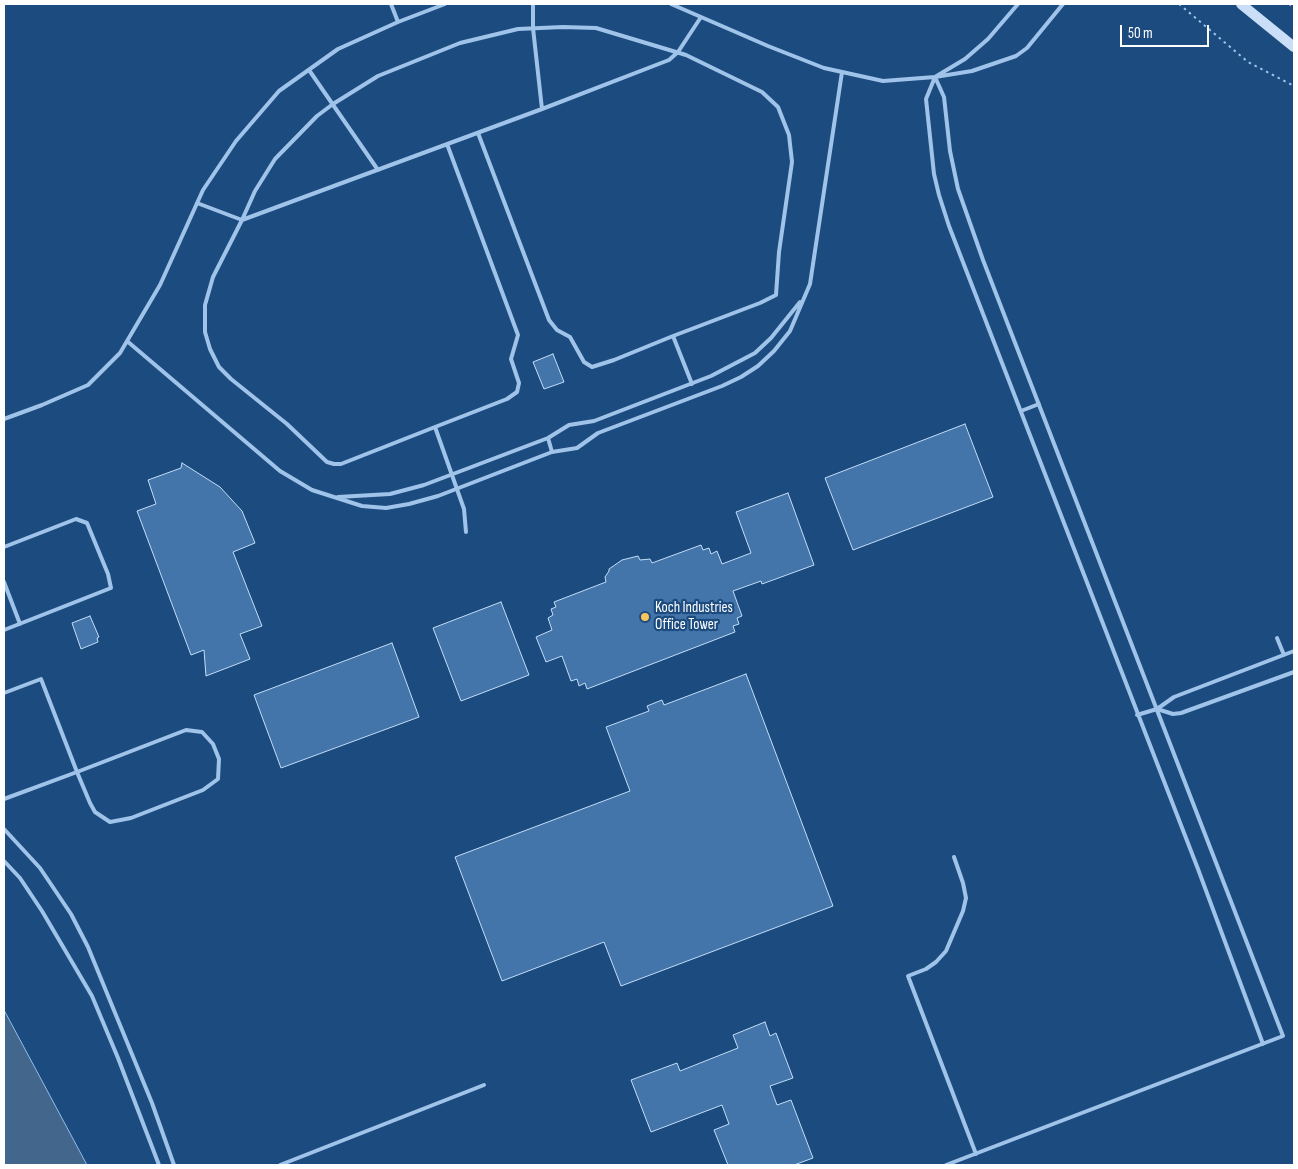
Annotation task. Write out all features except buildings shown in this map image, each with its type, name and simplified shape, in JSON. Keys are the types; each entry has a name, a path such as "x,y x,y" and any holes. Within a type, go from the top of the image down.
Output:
{"main road":[{"path":"1241,4 1294,47"}],"lane":[{"path":"391,4 398,22"},
{"path":"423,4 426,10"},
{"path":"4,419 88,385 120,353 160,285 203,190 236,141 280,91 338,49 426,10 445,4"},
{"path":"533,4 533,28 542,109"},
{"path":"672,4 824,68 883,81 935,77 972,71 1016,56 1027,48 1063,4"},
{"path":"1018,4 988,39 965,59 935,77 926,99 934,174 949,226 1198,869 1263,1044"},
{"path":"197,203 242,220 378,170 669,60 678,52 702,17"},
{"path":"447,144 518,335 511,359 519,383 517,392 507,399 341,464 327,462 287,424 219,367 210,349 205,332 205,304 213,277 242,220 254,191 275,159 318,116 333,104 378,76 460,43 518,29 596,28 686,55 762,92 778,107 789,135 792,162 779,252 776,295 760,303 592,367 584,362 570,337 557,330 549,320 478,133"},
{"path":"309,70 378,170"},
{"path":"127,341 280,471 312,490 362,506 386,508 409,504 552,452 578,448 599,432 722,386 749,371 774,351 790,331 810,284 842,72"},
{"path":"935,77 944,97 950,150 958,189 983,260 1283,1036 946,1165"},
{"path":"334,497 390,494 452,476 548,438 568,425 594,421 692,384 734,365 754,353 771,338 803,298"},
{"path":"673,336 692,384"},
{"path":"1021,411 1039,404"},
{"path":"594,421 599,432"},
{"path":"435,427 464,509 466,532"},
{"path":"548,438 552,452"},
{"path":"4,546 76,519 88,523 111,588 4,630"},
{"path":"4,582 20,624"},
{"path":"1277,638 1284,655"},
{"path":"1137,715 1157,709 1174,697 1294,651"},
{"path":"1157,709 1173,714 1181,713 1294,672"},
{"path":"4,693 41,679 77,772 95,812 110,822 132,818 203,790 218,779 220,759 213,744 202,732 186,730 77,772 4,799"},
{"path":"4,829 40,868 71,914 88,946 174,1165"},
{"path":"954,857 966,898 964,911 946,951 936,962 908,976 976,1154"},
{"path":"4,861 20,878 42,911 92,996 159,1165"},
{"path":"280,1165 484,1085"}],"path":[{"path":"1179,4 1248,62 1294,86"},
{"path":"1289,4 1294,8"}],"water":[{"path":"4,1010 87,1165 4,1165"}],"place":[{"name":"Koch Industries Office Tower","path":"645,617"}]}
